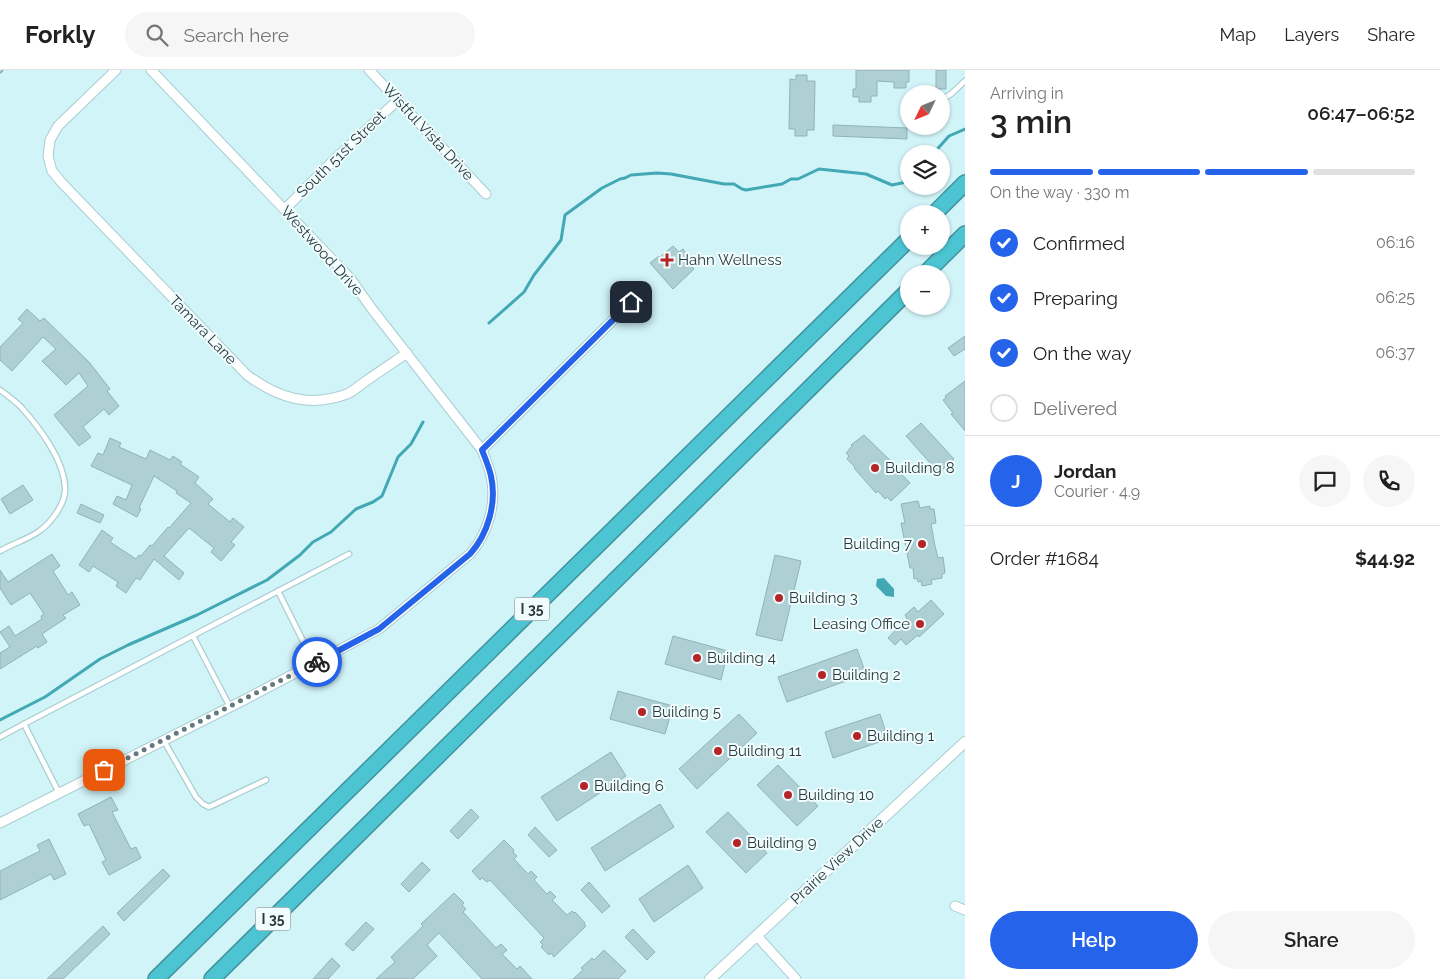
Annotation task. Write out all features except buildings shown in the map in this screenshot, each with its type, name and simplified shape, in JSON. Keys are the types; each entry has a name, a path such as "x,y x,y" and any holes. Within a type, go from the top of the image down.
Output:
{"highway":[{"path":"943,205 965,183"},
{"path":"934,265 965,234"},
{"name":"I 35","path":"156,979 900,248"},
{"name":"I 35","path":"212,979 900,299"}],"street":[{"name":"Tamara Lane","path":"116,70 58,126 50,140 48,156 52,171 247,375 263,387 282,396 302,400 322,400 348,393 407,352"},
{"name":"Westwood Drive","path":"0,823 230,707 379,629 470,554 478,545 485,532 489,518 492,501 491,477 482,450 350,278 151,70"},
{"name":"Wistful Vista Drive","path":"369,70 486,194"},
{"name":"South 51st Street","path":"285,209 398,100"},
{"path":"482,450 631,302"},
{"name":"Prairie View Drive","path":"710,979 965,742"},
{"path":"955,906 965,910"},
{"path":"756,936 796,979"}],"lane":[{"path":"950,95 965,81"},
{"path":"0,390 20,406 56,455 65,491 56,513 38,532 0,551"},
{"path":"0,737 349,554"},
{"path":"278,591 314,663"},
{"path":"193,636 230,707"},
{"path":"24,724 59,793"},
{"path":"163,740 196,797 203,804 209,806 266,780"}],"path":[{"path":"0,73 3,70"}],"water":[{"path":"884,578 894,589 894,597 886,596 876,586 877,579"}],"waterway":[{"path":"941,145 949,136 965,129"},
{"path":"489,323 524,292 534,275 561,240 565,215 602,188 631,175 671,174 724,184 734,184 746,190 782,184 819,169 866,174 892,185 900,183"},
{"path":"0,720 45,697 100,659 197,615 267,580 300,555 313,542 331,532 356,509 382,496 398,457 411,444 423,422"}],"way so far":[{"path":"104,770 317,662"}],"place":[{"name":"Hahn Wellness","path":"667,260"},
{"name":"Building 8","path":"875,468"},
{"name":"Building 7","path":"922,544"},
{"name":"Building 3","path":"779,598"},
{"name":"Leasing Office","path":"920,624"},
{"name":"Building 4","path":"697,658"},
{"name":"Building 2","path":"822,675"},
{"name":"Building 5","path":"642,712"},
{"name":"Building 1","path":"857,736"},
{"name":"Building 11","path":"718,751"},
{"name":"Building 6","path":"584,786"},
{"name":"Building 10","path":"788,795"},
{"name":"Building 9","path":"737,843"}],"route":[{"path":"317,662 379,629 470,554 478,545 485,532 492,501 491,477 482,450 631,302"}]}
